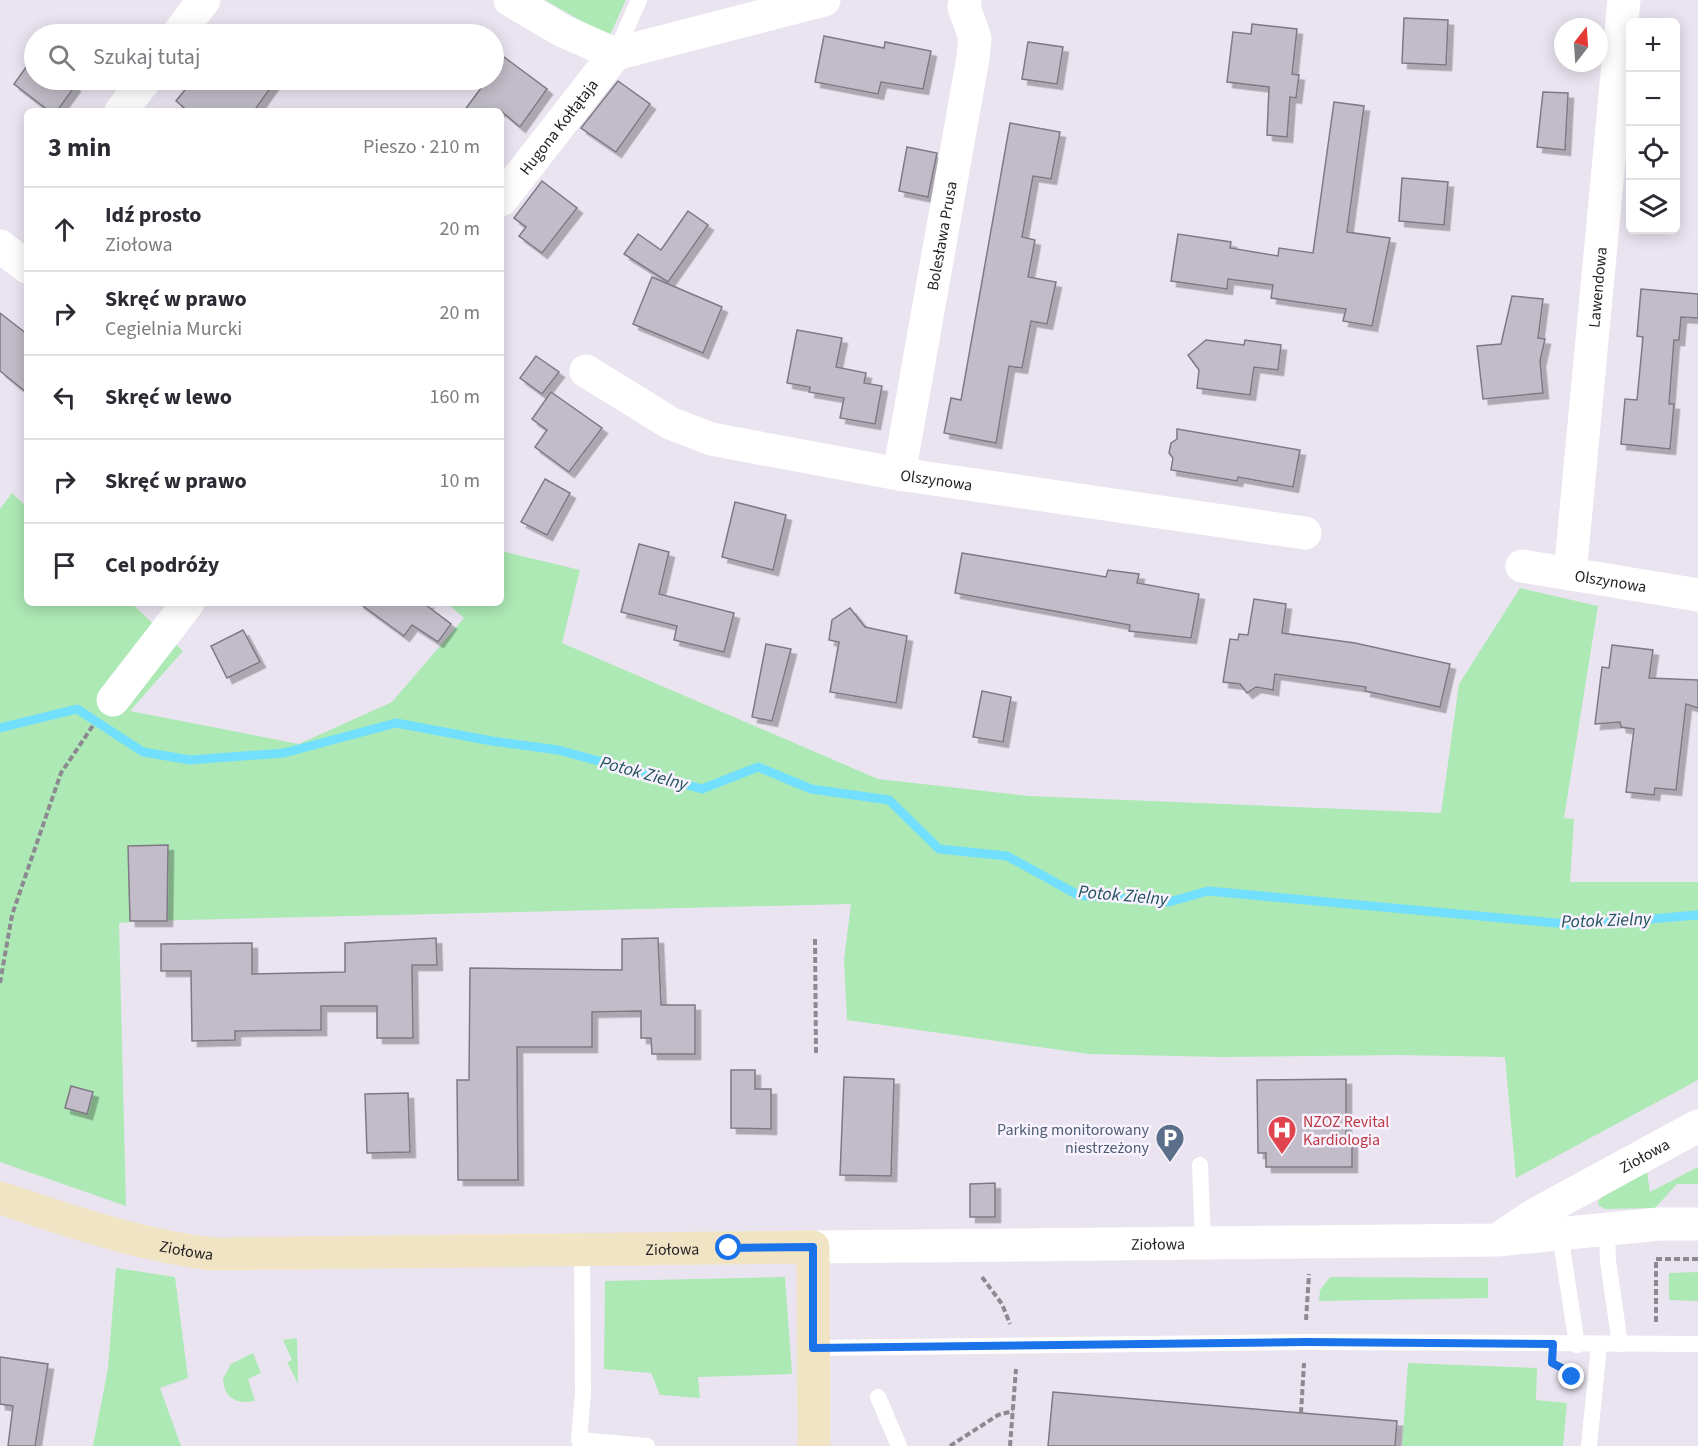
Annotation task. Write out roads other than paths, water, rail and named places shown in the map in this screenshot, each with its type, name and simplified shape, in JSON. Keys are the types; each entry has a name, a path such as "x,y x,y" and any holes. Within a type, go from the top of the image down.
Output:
{"street":[{"path":"186,24 204,0"},
{"path":"510,0 563,31 615,54 824,0"},
{"name":"Bolesława Prusa","path":"899,474 973,58 975,38 964,7 965,0"},
{"name":"Lawendowa","path":"1570,574 1624,0"},
{"name":"Hugona Kołłątaja","path":"504,196 615,54"},
{"path":"123,108 137,90"},
{"name":"Olszynowa","path":"586,371 670,423 711,439 899,474 1305,532"},
{"name":"Olszynowa","path":"1522,566 1698,595"},
{"path":"105,709 186,606"},
{"name":"Ziołowa","path":"1497,1240 1536,1214 1698,1126"},
{"name":"Ziołowa","path":"0,1198 120,1238 171,1249 212,1254 1497,1240 1607,1229 1698,1224"},
{"path":"813,1247 814,1446"}],"lane":[{"path":"615,54 639,0"},
{"path":"1200,1165 1203,1243"},
{"path":"1607,1229 1608,1261 1620,1344"},
{"path":"1560,1234 1577,1345"},
{"path":"582,1251 583,1393 579,1440 647,1446"},
{"path":"813,1348 1306,1342 1698,1344"},
{"path":"1589,1446 1599,1345"},
{"path":"878,1397 899,1446"}],"waterway":[{"name":"Potok Zielny","path":"0,728 77,709 143,752 190,760 284,753 396,723 492,741 558,750 702,789 758,767 811,789 889,800 939,849 1007,856 1078,895 1169,902 1208,891 1578,925 1698,915"}],"place":[{"name":"NZOZ Revital Kardiologia","path":"1282,1156"},
{"name":"Parking monitorowany niestrzeżony","path":"1170,1164"}]}
